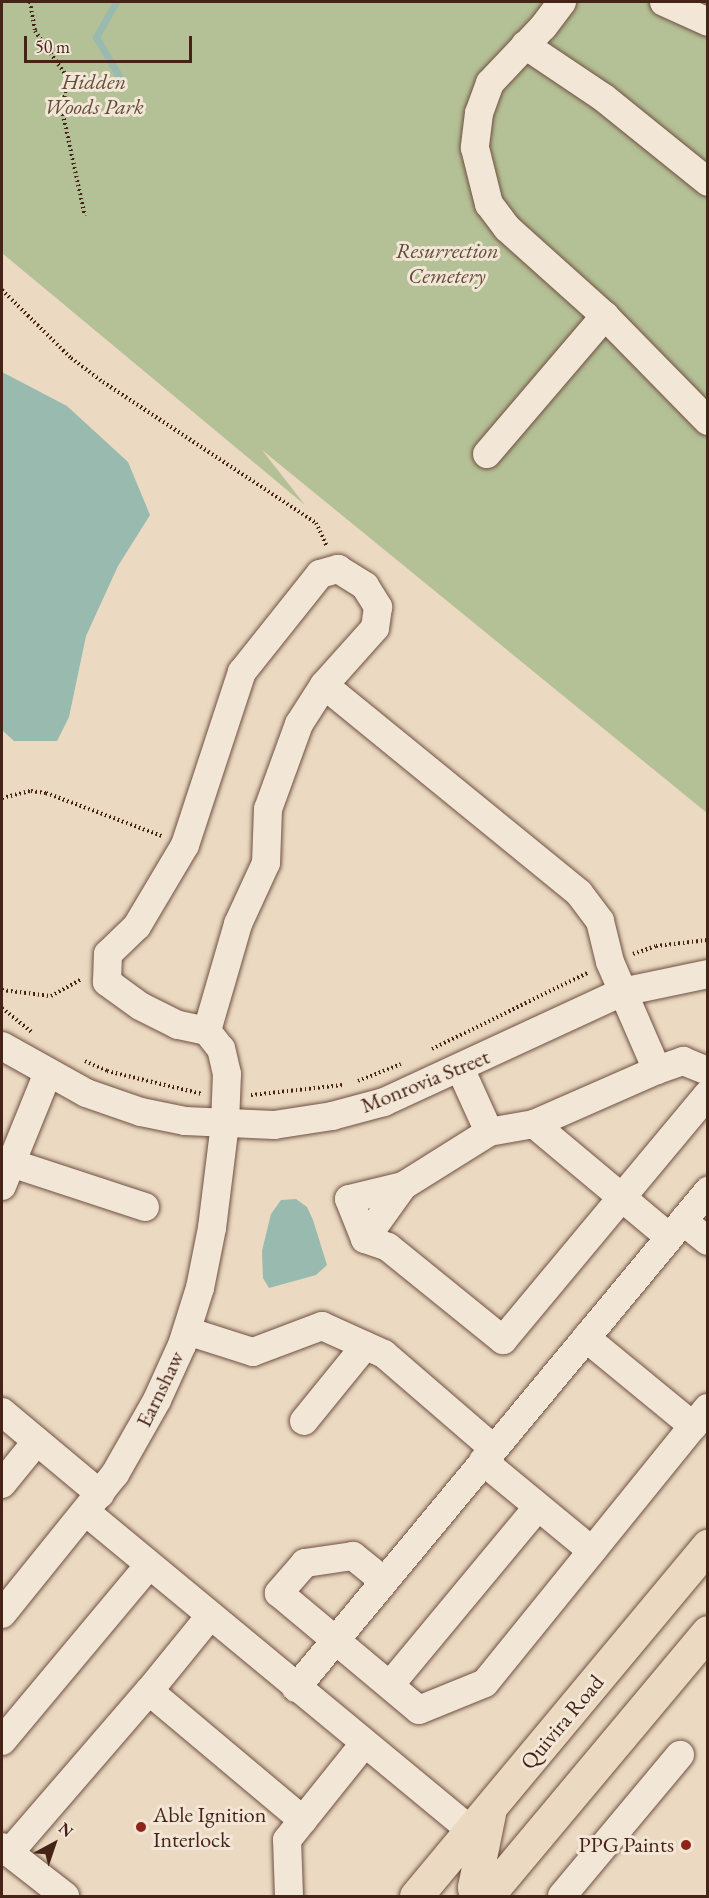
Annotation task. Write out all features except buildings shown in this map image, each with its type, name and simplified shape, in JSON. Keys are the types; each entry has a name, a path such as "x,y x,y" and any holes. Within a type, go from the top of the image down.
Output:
{"main road":[{"name":"Quivira Road","path":"416,1896 708,1546"},
{"path":"486,1896 704,1642"},
{"path":"476,1896 474,1887 481,1820"}],"street":[{"path":"562,2 490,83 479,113 475,148 481,180 489,204 507,228 605,316 708,421"},
{"path":"664,2 708,22"},
{"path":"525,45 604,98 708,182"},
{"path":"487,454 605,316"},
{"path":"338,569 365,586 378,607 375,628 324,685 299,724 268,809 266,863 238,924 207,1031 178,1025 140,1006 107,982 108,954 137,926 185,845 242,672 320,574 338,569"},
{"path":"324,685 579,893 600,921 610,962 657,1070"},
{"name":"Monrovia Street","path":"2,1046 47,1075 141,1112 184,1121 225,1110 274,1125 332,1116 384,1102 622,992 708,974"},
{"name":"Earnshaw","path":"2,1614 93,1503 157,1400 187,1331 212,1228 225,1110 227,1074 221,1049 207,1031"},
{"path":"708,1071 683,1061 657,1070 534,1125 489,1132 403,1186 349,1199 365,1239 388,1246 503,1340 708,1094"},
{"path":"460,1068 489,1132"},
{"path":"47,1075 6,1174 145,1207"},
{"path":"534,1125 621,1198 676,1229 708,1241"},
{"path":"296,1688 708,1191"},
{"path":"187,1331 253,1352 322,1326 384,1354 489,1455 538,1507 592,1551"},
{"path":"384,1581 352,1556 305,1563 279,1593 419,1710 485,1683 700,1417 586,1338"},
{"path":"304,1421 365,1346"},
{"path":"2,1412 37,1441 149,1565 364,1744 481,1820"},
{"path":"2,1484 37,1441"},
{"path":"390,1685 538,1507"},
{"path":"2,1741 149,1565"},
{"path":"64,1896 5,1850 149,1691 210,1616"},
{"path":"149,1691 303,1820"},
{"path":"289,1896 287,1840 364,1744"},
{"path":"562,1896 680,1755"}],"path":[{"path":"30,2 35,31 68,78 62,110 85,216"},
{"path":"2,290 71,358 103,382 316,523 338,569"},
{"path":"2,798 31,791 46,793 185,845"},
{"path":"429,1051 610,962 656,946 708,940"},
{"path":"2,990 51,996 107,967"},
{"path":"2,1008 34,1034"},
{"path":"80,1059 107,1071 162,1086 225,1110 351,1084 408,1061"}],"green space":[{"name":"Resurrection Cemetery","path":"2,2 707,2 707,813 262,450 305,505 2,253"}],"water":[{"path":"2,372 67,406 128,462 150,515 118,566 86,636 69,717 57,741 14,741 2,730"},
{"path":"296,1199 307,1207 327,1265 316,1275 269,1288 263,1278 262,1251 271,1214 281,1200"}],"waterway":[{"path":"116,2 96,37 122,81"}],"place":[{"name":"Able Ignition Interlock","path":"141,1827"},
{"name":"PPG Paints","path":"686,1845"}],"park label":[{"name":"Hidden Woods Park","path":"94,94"}]}
